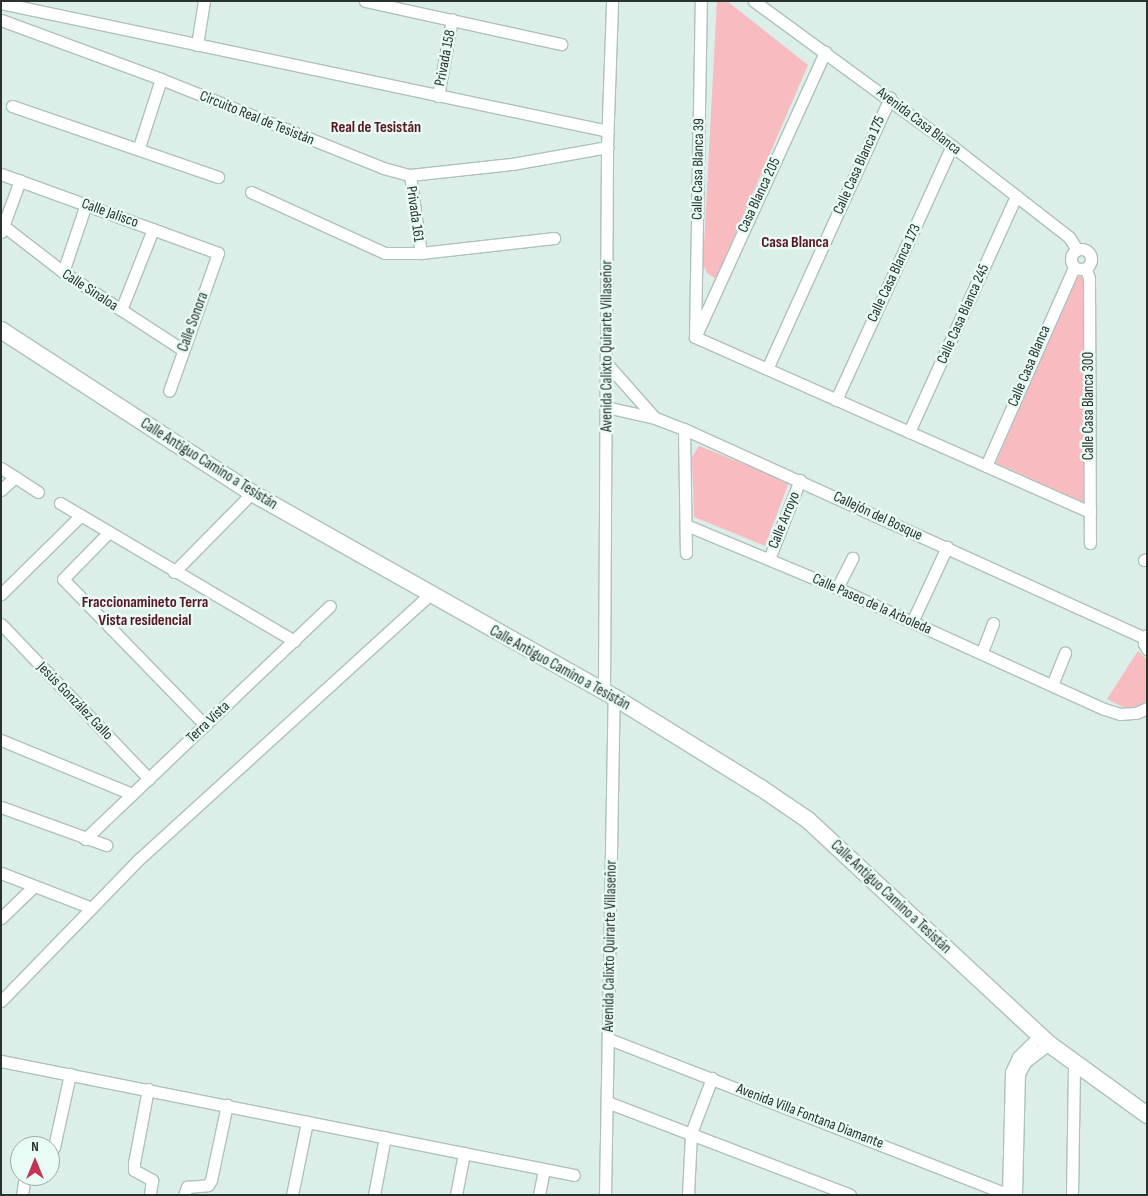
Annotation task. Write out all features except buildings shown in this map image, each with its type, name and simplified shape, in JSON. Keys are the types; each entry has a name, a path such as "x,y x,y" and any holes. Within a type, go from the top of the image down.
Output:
{"street":[{"path":"197,45 204,1"},
{"path":"365,1 561,44"},
{"name":"Avenida Calixto Quirarte Villaseñor","path":"605,1195 609,1039 609,694 606,407 608,364 607,147 612,1"},
{"name":"Calle Casa Blanca 39","path":"695,337 701,1"},
{"name":"Avenida Casa Blanca","path":"754,1 890,98 1069,237 1077,250"},
{"path":"1,3 608,131"},
{"name":"Privada 158","path":"438,96 452,19"},
{"name":"Circuito Real de Tesistán","path":"1,20 161,79 383,168 410,175 512,164 607,147"},
{"name":"Casa Blanca 205","path":"695,337 825,52"},
{"path":"139,147 161,79"},
{"name":"Calle Casa Blanca 175","path":"767,369 890,98"},
{"path":"12,106 139,147 218,177"},
{"name":"Calle Casa Blanca 173","path":"836,400 952,146"},
{"name":"Calle Jalisco","path":"1,174 218,252"},
{"name":"Privada 161","path":"410,175 421,253"},
{"path":"2,228 20,180"},
{"path":"251,192 385,253 421,253 554,238"},
{"name":"Calle Casa Blanca 245","path":"909,432 1016,196"},
{"path":"63,272 86,204"},
{"name":"Calle Sinaloa","path":"2,228 63,272 183,350"},
{"path":"120,310 153,229"},
{"path":"1085,249 1091,255 1091,263 1080,268 1071,260 1077,250 1085,249"},
{"name":"Calle Sonora","path":"169,391 218,252"},
{"name":"Calle Casa Blanca","path":"986,466 1080,268"},
{"name":"Calle Casa Blanca 300","path":"1080,268 1089,278 1090,543"},
{"name":"Calle Antiguo Camino a Tesistán","path":"1,330 252,493 609,694 808,820 1044,1039 1074,1064 1147,1115"},
{"path":"695,337 1090,512"},
{"path":"608,364 655,418"},
{"name":"Callejón del Bosque","path":"606,407 655,418 684,429 947,547 1146,641"},
{"path":"684,429 686,553"},
{"path":"1,468 38,492"},
{"path":"1,490 15,477"},
{"name":"Calle Arroyo","path":"769,559 800,480"},
{"path":"174,572 252,493"},
{"path":"60,503 174,572 294,641"},
{"path":"1,594 80,516"},
{"name":"Calle Paseo de la Arboleda","path":"686,525 837,588 1120,714 1136,713 1147,708"},
{"path":"108,533 63,579 205,725"},
{"path":"912,622 947,547"},
{"path":"837,588 852,558"},
{"path":"1,1001 138,860 429,594"},
{"name":"Terra Vista","path":"85,839 330,606"},
{"path":"982,652 993,623"},
{"name":"Jesús González Gallo","path":"1,624 149,778"},
{"path":"1052,684 1065,653"},
{"path":"1,733 6,742 132,794"},
{"path":"1,807 85,839 106,845"},
{"path":"1,873 92,908"},
{"path":"1,918 34,886"},
{"name":"Avenida Villa Fontana Diamante","path":"609,1039 1010,1194"},
{"path":"1010,1194 1011,1072 1018,1056 1044,1039"},
{"path":"1,1061 148,1088 574,1175"},
{"path":"1072,1195 1074,1064"},
{"path":"56,1136 70,1074"},
{"path":"688,1195 691,1133 712,1078"},
{"path":"148,1088 134,1170 152,1180 150,1195"},
{"path":"608,1102 850,1195"},
{"path":"184,1195 187,1187 208,1186 211,1180 228,1105"},
{"path":"292,1195 307,1122"},
{"path":"374,1195 385,1137"},
{"path":"456,1195 464,1153"},
{"path":"539,1195 544,1169"}],"shaded area":[{"path":"717,1 727,1 808,65 716,279 707,273 703,264"},
{"path":"1081,275 1084,282 1083,502 996,463 1073,281"},
{"path":"699,446 789,482 765,546 694,517 692,457"},
{"path":"1138,651 1147,660 1147,701 1129,710 1107,699"}],"district":[{"name":"Real de Tesistán","path":"376,128"},
{"name":"Casa Blanca","path":"795,243"},
{"name":"Fraccionamineto Terra Vista residencial","path":"145,612"}]}
